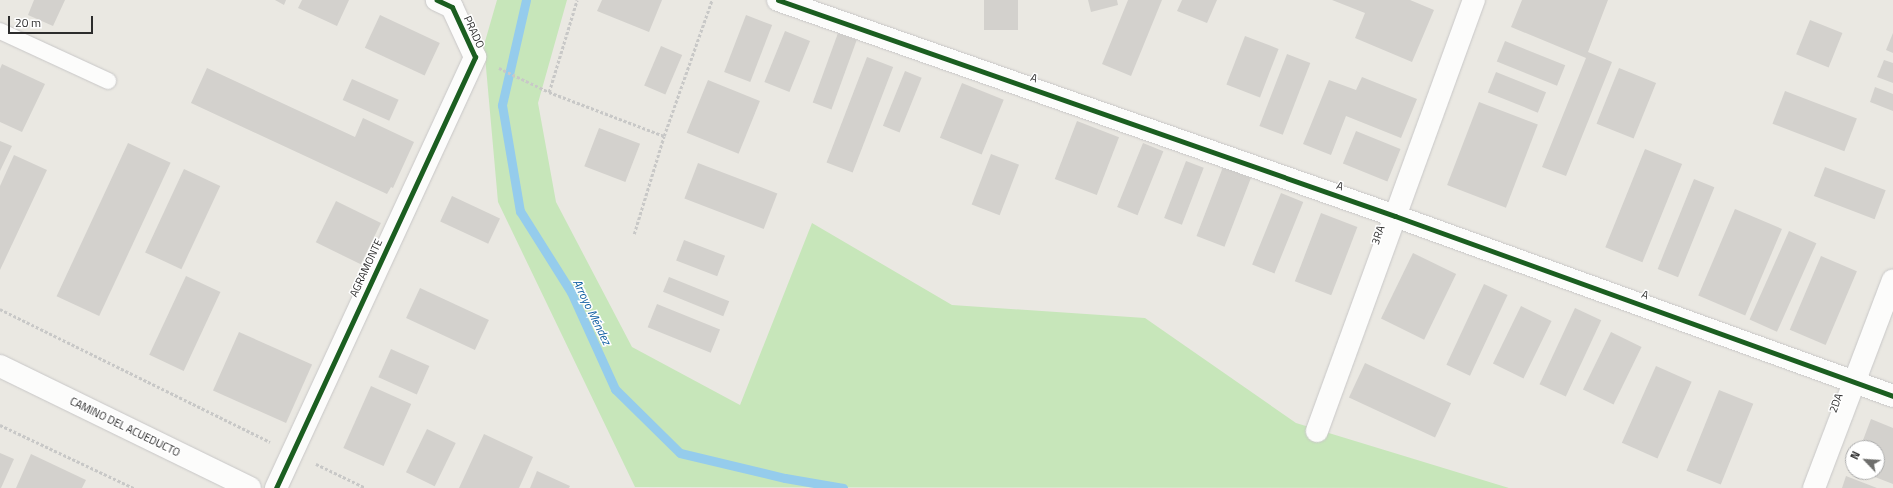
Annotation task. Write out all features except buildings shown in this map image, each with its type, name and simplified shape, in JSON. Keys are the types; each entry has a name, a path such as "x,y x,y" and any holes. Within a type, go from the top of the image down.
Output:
{"street":[{"name":"PRADO","path":"437,0 452,8 475,57"},
{"name":"A","path":"778,0 1395,216 1893,396"},
{"name":"3RA","path":"1317,431 1474,0"},
{"name":"AGRAMONTE","path":"276,488 475,57"},
{"name":"2DA","path":"1814,488 1893,280"},
{"name":"CAMINO DEL ACUEDUCTO","path":"0,366 250,488"}],"lane":[{"path":"0,31 108,81"}],"path":[{"path":"549,92 577,0"},
{"path":"634,234 664,136 712,0"},
{"path":"475,57 549,92 664,136"},
{"path":"0,309 366,488"},
{"path":"0,425 134,488"}],"green space":[{"path":"497,0 567,0 538,103 556,202 632,347 740,405 812,223 952,305 1145,318 1296,423 1509,488 635,487 498,202 484,45"}],"waterway":[{"name":"Arroyo Méndez","path":"526,0 502,105 520,211 571,292 615,389 680,453 785,478 843,488"}],"cycle path":[{"path":"276,488 475,57 452,7 437,0"},
{"path":"778,0 1395,216 1893,396"}]}
